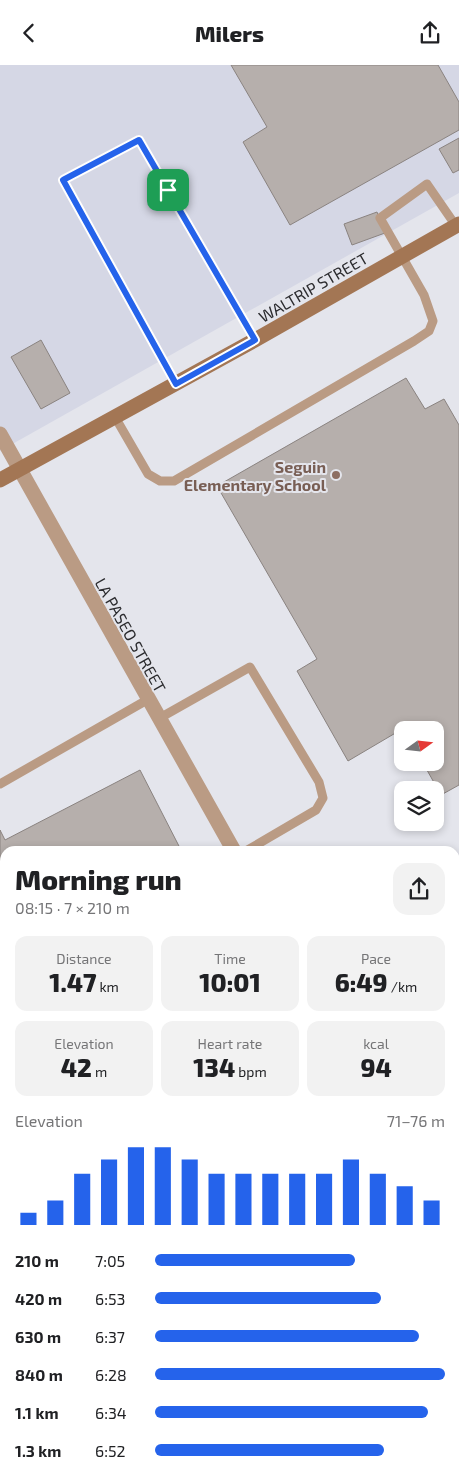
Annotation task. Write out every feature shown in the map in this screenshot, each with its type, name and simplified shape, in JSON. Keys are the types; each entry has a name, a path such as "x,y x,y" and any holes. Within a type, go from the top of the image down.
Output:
{"street":[{"name":"WALTRIP STREET","path":"0,480 255,340 457,225"},
{"name":"LA PASEO STREET","path":"0,434 147,700 231,846"}],"lane":[{"path":"176,384 63,180 139,140 255,340"},
{"path":"115,417 148,475 160,481 174,481 429,331 433,321 431,312 403,255 380,218 427,184 457,225"},
{"path":"158,719 250,667 319,782 323,798 316,810 255,846"},
{"path":"0,784 147,700"}],"shaded area":[{"path":"0,65 459,65 459,193 0,451"}],"building":[{"path":"231,65 438,65 459,102 459,130 290,225 243,142 267,127"},
{"path":"459,138 459,170 453,173 439,149"},
{"path":"377,212 385,233 352,245 344,224"},
{"path":"41,340 70,393 41,409 11,357"},
{"path":"406,378 425,409 444,399 459,425 459,785 444,793 444,781 433,781 428,771 444,771 444,721 394,721 394,734 348,761 297,671 317,659 217,486"},
{"path":"140,770 179,846 0,846 0,830 5,840"}],"place":[{"name":"Seguin Elementary School","path":"336,475"}],"route":[{"path":"139,140 168,190 255,340 176,384 119,285 63,180 139,140"}]}
